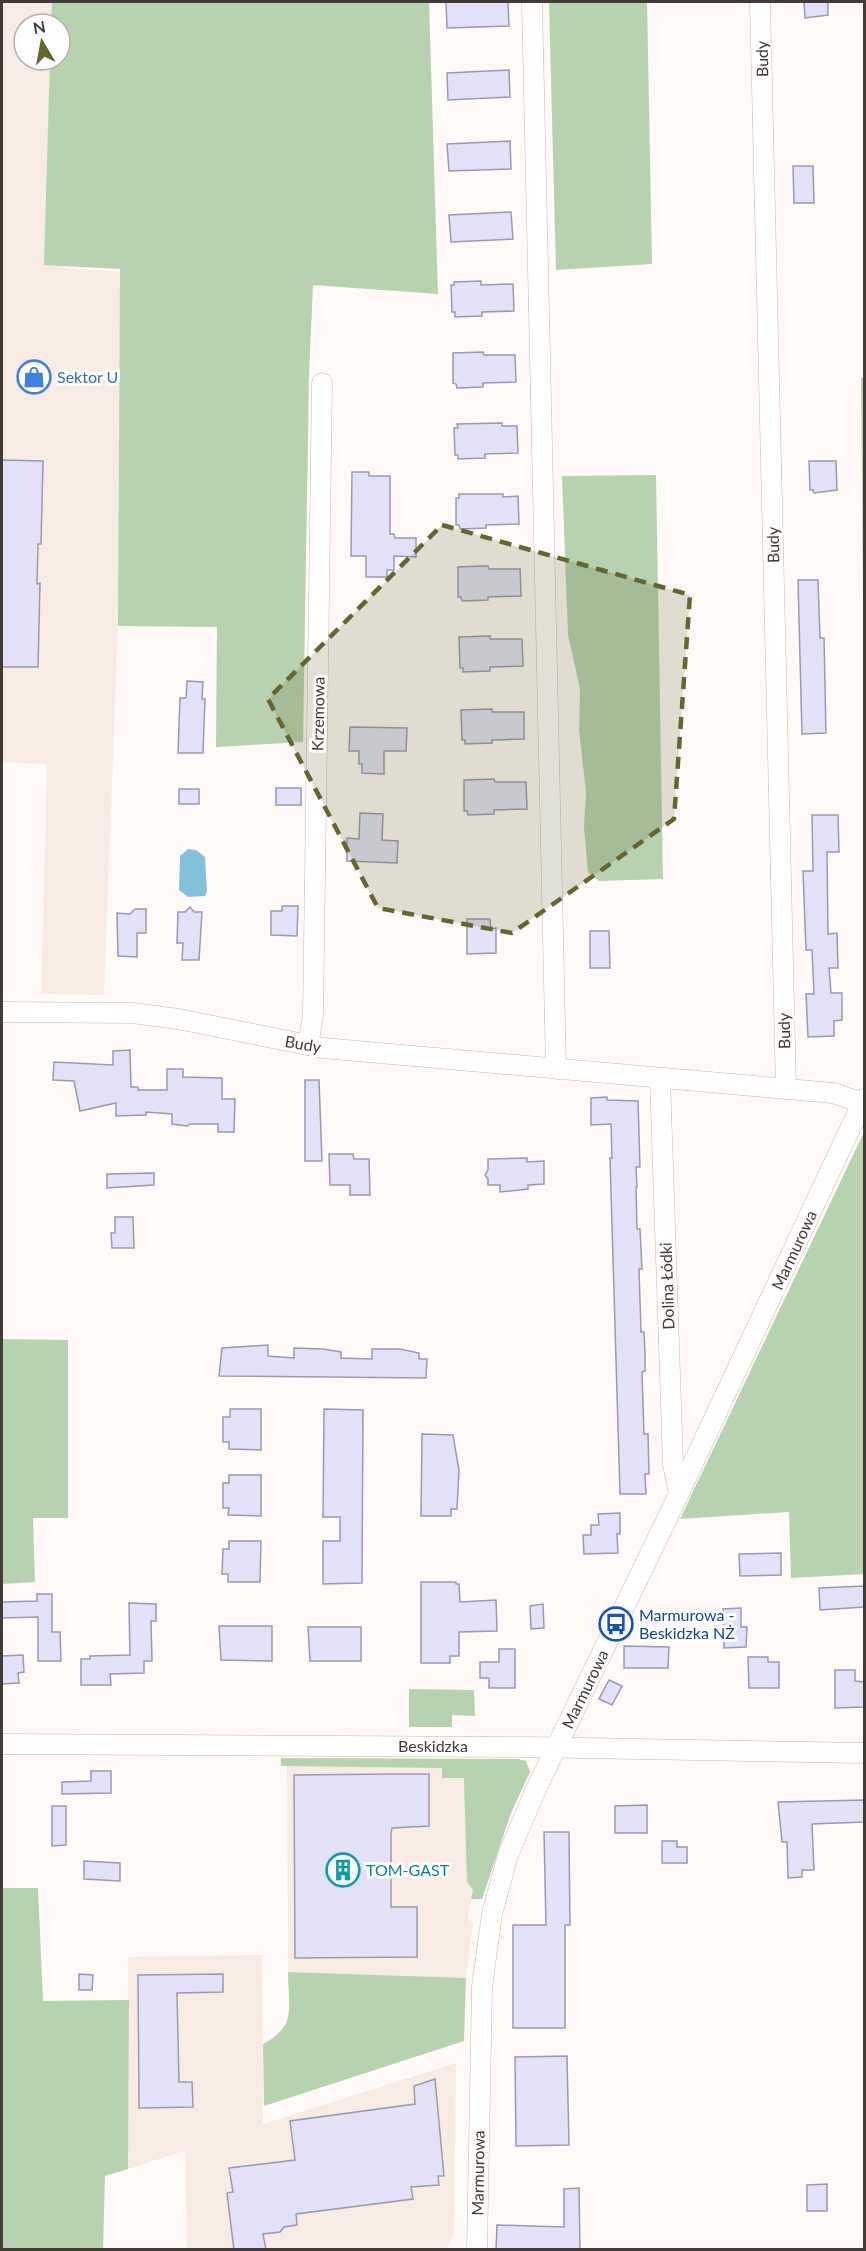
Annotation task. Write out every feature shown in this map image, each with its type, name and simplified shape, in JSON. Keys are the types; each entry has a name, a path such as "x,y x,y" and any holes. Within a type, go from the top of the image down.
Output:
{"street":[{"path":"532,2 556,1069"},
{"name":"Budy","path":"760,2 786,1089"},
{"name":"Krzemowa","path":"308,1045 313,1016 322,383"},
{"name":"Budy","path":"2,1012 100,1012 157,1016 308,1045 833,1093 864,1101"},
{"name":"Dolina Łódki","path":"660,1078 673,1464 679,1493"},
{"name":"Marmurowa","path":"477,2250 481,2019 487,1944 497,1892 508,1855 528,1806 864,1101"},
{"name":"Beskidzka","path":"2,1744 864,1753"}],"highlighted area":[{"path":"442,525 690,595 674,819 512,933 378,908 268,699"}],"shaded area":[{"path":"2,2 64,2 64,12 12,12 12,72 64,72 64,268 126,272 118,626 104,995 41,994 47,764 2,762"},
{"path":"287,1766 514,1769 478,1898 471,1900 468,1919 473,1923 466,1978 288,1972"},
{"path":"262,1955 263,2124 456,2063 454,2233 446,2249 187,2249 185,2151 196,2147 128,2169 128,1957"}],"green space":[{"path":"52,2 429,2 438,294 313,285 309,374 303,742 216,747 217,627 118,626 120,269 44,265 50,72 72,72 72,12 52,12"},
{"path":"549,2 647,2 652,264 556,270"},
{"path":"861,378 864,378 864,718"},
{"path":"656,475 663,879 599,881 588,872 584,828 586,792 579,730 580,689 568,635 562,476"},
{"path":"864,1132 864,1574 791,1578 789,1512 680,1519"},
{"path":"2,1339 68,1340 68,1518 33,1518 35,1582 2,1584"},
{"path":"409,1689 474,1690 475,1716 452,1715 452,1727 409,1727"},
{"path":"281,1758 518,1759 526,1761 530,1772 511,1813 482,1899 471,1899 473,1890 467,1882 464,1778 442,1778 442,1768 281,1766"},
{"path":"2,1888 38,1888 43,2001 129,2000 128,2169 105,2176 103,2249 2,2249"},
{"path":"288,1972 466,1978 464,2041 264,2106 263,2044 282,2030 289,2014"}],"water":[{"path":"188,849 196,850 205,857 207,891 205,896 188,897 179,890 180,856"}],"building":[{"path":"446,2 508,2 509,26 447,28"},
{"path":"804,2 828,2 828,15 805,18"},
{"path":"509,70 510,97 448,100 447,73"},
{"path":"510,141 511,169 449,171 447,144"},
{"path":"793,166 813,166 814,203 794,203"},
{"path":"511,212 513,239 451,242 449,215"},
{"path":"481,281 481,285 513,284 514,311 482,312 482,316 455,317 455,312 452,312 451,285 454,285 454,282"},
{"path":"483,352 484,355 515,355 516,382 483,383 483,387 457,388 453,383 453,353"},
{"path":"502,423 502,426 517,426 518,453 485,454 485,458 458,459 458,455 455,455 454,428 458,428 457,424"},
{"path":"2,460 43,461 41,544 38,544 37,584 40,583 38,667 2,667"},
{"path":"809,461 836,461 837,490 814,493 810,490"},
{"path":"352,472 369,472 369,476 390,476 390,534 394,534 395,538 416,538 416,557 394,556 394,570 387,570 387,577 366,577 366,556 351,556"},
{"path":"459,494 518,496 519,524 460,529 459,525 456,525 456,498 459,498"},
{"path":"488,566 489,569 520,569 521,596 462,601 461,597 458,597 458,567"},
{"path":"798,580 818,580 820,638 824,638 826,733 802,734"},
{"path":"490,636 490,639 522,639 523,666 490,667 490,671 463,672 463,668 460,668 459,637"},
{"path":"187,681 203,682 202,699 205,699 203,753 178,753 180,698 186,698"},
{"path":"492,709 492,712 524,712 524,739 465,744 465,740 462,740 461,710"},
{"path":"350,727 407,728 406,751 384,751 384,774 362,773 359,751 349,751"},
{"path":"494,779 495,782 526,782 527,809 494,810 494,814 468,815 467,811 464,811 464,780"},
{"path":"276,788 301,788 301,805 276,805"},
{"path":"179,789 199,789 199,804 179,804"},
{"path":"360,813 383,814 382,840 398,841 397,863 347,861 347,838 359,839"},
{"path":"812,815 838,815 839,852 827,852 828,934 837,933 838,968 829,968 831,993 842,993 842,1020 834,1021 834,1036 808,1037 806,994 814,994 812,950 806,950 803,871 813,871"},
{"path":"282,906 298,906 297,936 271,935 271,911 282,911"},
{"path":"190,907 194,912 202,912 199,960 182,960 183,943 177,943 178,912 185,912"},
{"path":"135,909 146,909 146,933 137,933 137,957 118,956 117,913 130,914"},
{"path":"467,919 490,919 491,929 496,928 496,953 467,954"},
{"path":"590,931 609,931 610,968 590,968"},
{"path":"130,1050 131,1087 138,1087 138,1090 167,1090 167,1069 183,1069 183,1077 222,1078 222,1099 235,1099 234,1132 218,1132 218,1124 190,1124 187,1126 172,1124 172,1114 146,1112 146,1115 116,1116 116,1103 80,1111 74,1081 53,1080 54,1062 113,1065 113,1051"},
{"path":"305,1080 319,1080 322,1161 305,1161"},
{"path":"607,1097 607,1100 638,1101 640,1167 636,1167 636,1187 637,1229 640,1229 642,1269 639,1269 641,1332 644,1332 645,1352 645,1371 642,1372 644,1434 648,1434 649,1474 645,1474 646,1494 620,1494 610,1158 612,1158 611,1124 591,1125 591,1098"},
{"path":"329,1154 353,1154 354,1159 369,1159 370,1195 350,1195 350,1185 330,1185"},
{"path":"527,1158 527,1162 544,1161 544,1184 528,1185 528,1189 500,1192 500,1185 488,1185 485,1175 488,1170 488,1159"},
{"path":"154,1173 154,1185 107,1188 107,1174"},
{"path":"115,1217 133,1217 134,1248 112,1248 111,1233 115,1233"},
{"path":"268,1345 268,1356 294,1358 294,1348 341,1352 341,1358 372,1359 372,1349 400,1349 419,1353 419,1359 427,1359 426,1378 219,1376 222,1348"},
{"path":"230,1409 261,1409 261,1450 229,1449 229,1442 223,1442 223,1417 230,1417"},
{"path":"324,1409 363,1410 362,1583 323,1584 323,1541 340,1541 340,1517 323,1517"},
{"path":"422,1434 453,1435 459,1470 457,1509 451,1509 451,1516 421,1516"},
{"path":"229,1475 261,1475 261,1516 228,1515 229,1508 223,1508 223,1483 229,1483"},
{"path":"620,1513 620,1534 617,1534 618,1553 584,1554 583,1535 591,1535 591,1525 599,1525 598,1514"},
{"path":"229,1541 261,1541 260,1582 228,1582 228,1574 222,1574 223,1549 229,1549"},
{"path":"781,1553 781,1575 740,1576 739,1554"},
{"path":"421,1582 456,1582 459,1584 460,1602 496,1600 497,1631 459,1632 459,1656 450,1656 450,1663 421,1663"},
{"path":"864,1586 864,1607 820,1610 819,1588"},
{"path":"37,1594 52,1594 52,1632 60,1632 61,1661 38,1661 38,1617 2,1618 2,1602 37,1601"},
{"path":"129,1603 156,1604 156,1621 151,1621 152,1661 144,1661 144,1673 110,1674 111,1685 81,1685 81,1659 90,1659 90,1656 130,1655"},
{"path":"543,1604 544,1628 531,1629 530,1606"},
{"path":"741,1608 741,1627 747,1627 746,1647 724,1648 723,1609"},
{"path":"219,1626 272,1626 272,1661 221,1660"},
{"path":"308,1627 361,1627 361,1661 310,1661"},
{"path":"624,1646 669,1647 668,1668 624,1668"},
{"path":"499,1649 515,1649 515,1688 489,1688 489,1678 480,1678 480,1662 499,1662"},
{"path":"23,1655 24,1672 18,1673 19,1683 2,1684 2,1656"},
{"path":"748,1657 768,1657 768,1662 779,1662 779,1688 749,1688"},
{"path":"835,1670 855,1670 855,1681 864,1682 864,1707 835,1708"},
{"path":"609,1680 622,1686 612,1705 599,1699"},
{"path":"91,1771 111,1771 111,1793 62,1794 62,1782 91,1781"},
{"name":"TOM-GAST","path":"429,1774 429,1826 392,1828 391,1834 391,1907 417,1907 417,1957 295,1958 294,1775"},
{"path":"864,1800 864,1822 812,1824 814,1870 802,1870 802,1877 788,1878 787,1842 782,1842 778,1802"},
{"path":"647,1805 647,1833 615,1833 615,1806"},
{"path":"52,1806 66,1806 66,1845 52,1846"},
{"path":"544,1832 569,1832 570,1925 565,1925 565,2028 513,2028 513,1925 546,1925"},
{"path":"662,1841 677,1841 677,1847 687,1847 687,1863 662,1863"},
{"path":"84,1861 120,1863 120,1881 84,1879"},
{"path":"79,1974 93,1975 92,1990 79,1990"},
{"path":"223,1974 223,1992 177,1993 179,2082 192,2082 193,2107 139,2108 138,1975"},
{"path":"567,2056 569,2145 516,2146 515,2057"},
{"path":"435,2079 444,2176 438,2176 439,2185 411,2187 413,2199 296,2214 297,2225 284,2227 280,2232 263,2234 266,2250 234,2250 227,2193 233,2192 229,2168 295,2160 290,2121 415,2104 414,2086"},
{"path":"827,2184 827,2211 807,2211 807,2185"},
{"path":"579,2188 580,2250 496,2250 497,2225 564,2227 564,2189"}],"place":[{"name":"Sektor U","path":"34,377"},
{"name":"Marmurowa - Beskidzka NŻ","path":"616,1624"},
{"name":"TOM-GAST","path":"343,1870"}]}
